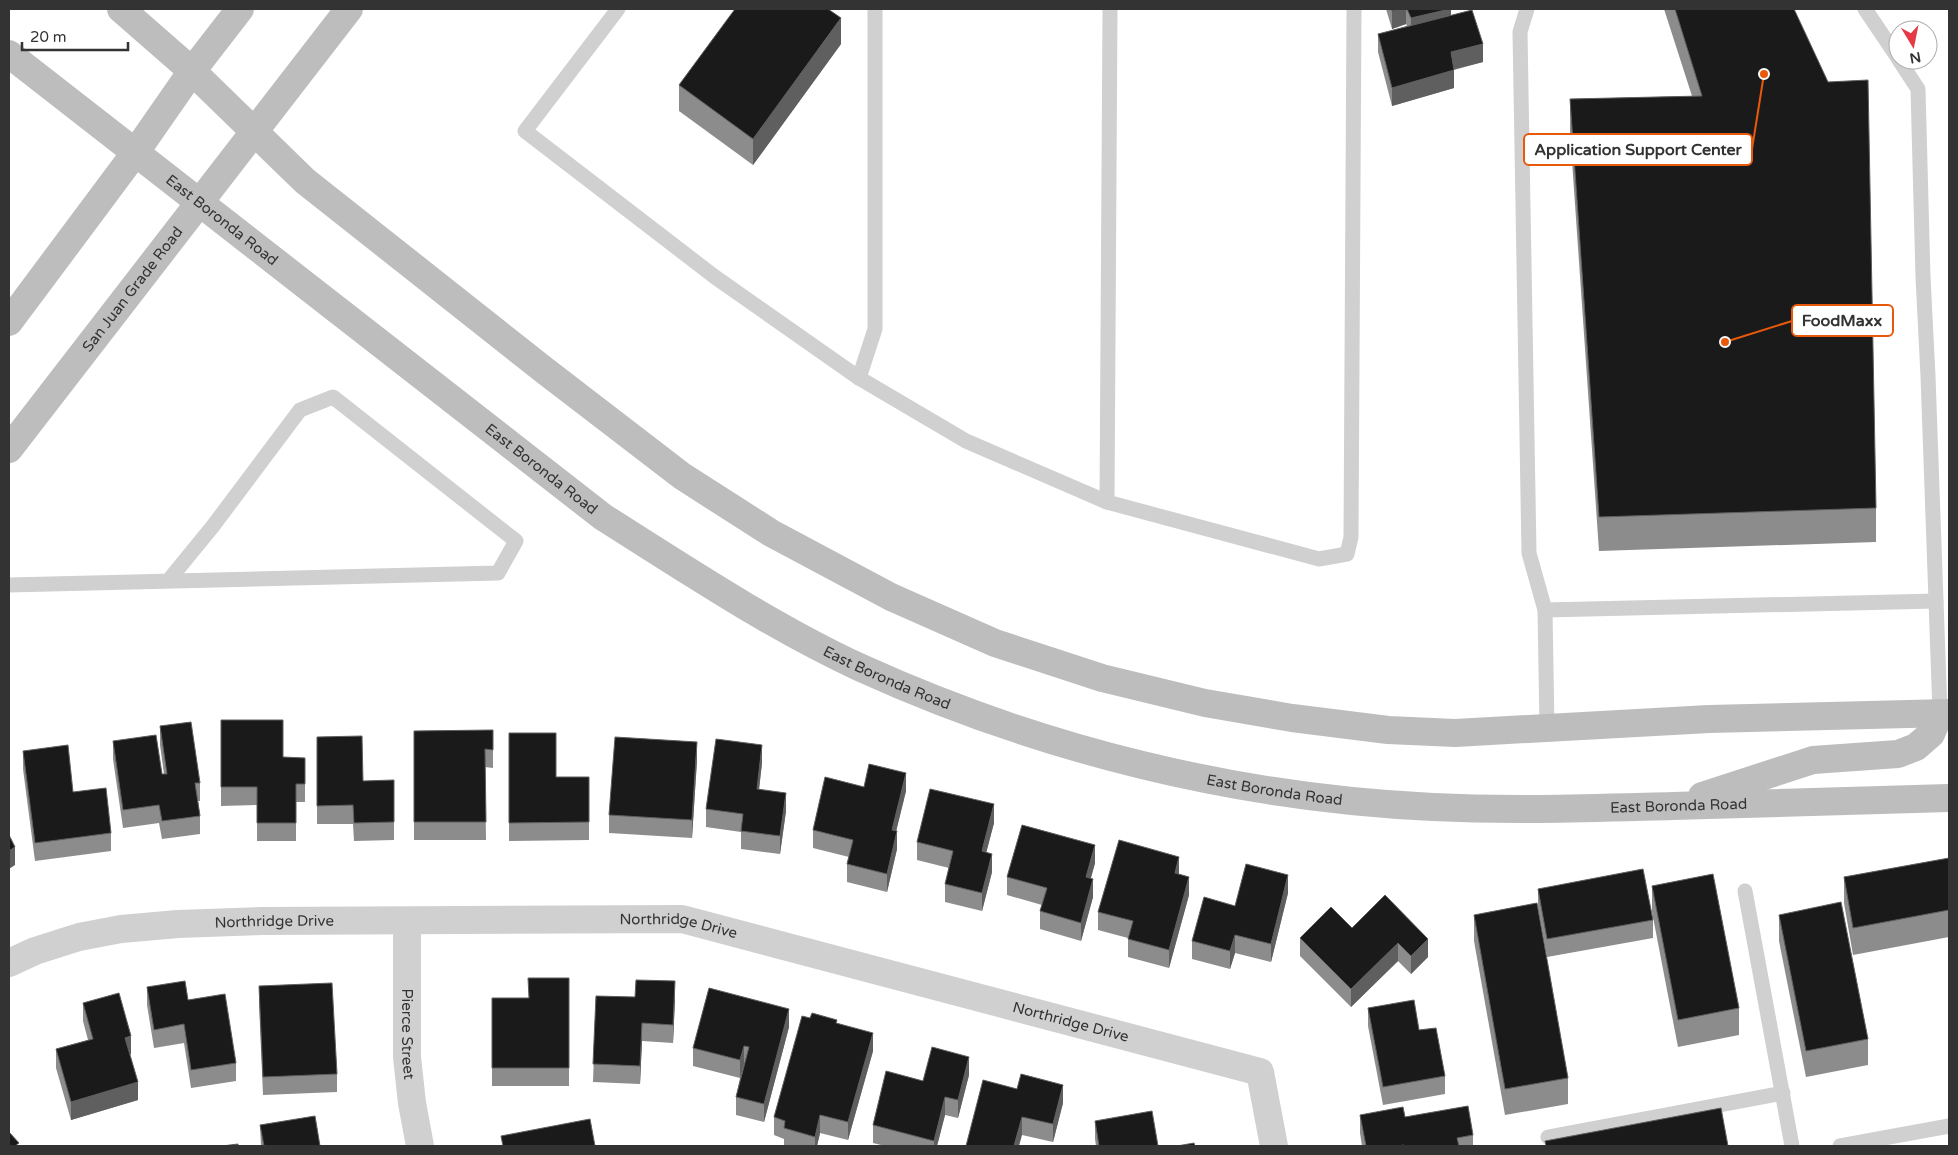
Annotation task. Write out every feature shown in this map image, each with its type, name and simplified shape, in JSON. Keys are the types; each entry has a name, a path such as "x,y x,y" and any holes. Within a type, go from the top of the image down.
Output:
{"main road":[{"path":"121,9 192,71 305,181 675,471 771,533 891,597 995,643 1102,678 1205,703 1292,718 1388,730 1455,733 1709,719 1945,713"},
{"path":"9,322 136,153 192,71 240,9"},
{"name":"San Juan Grade Road","path":"9,449 349,9"},
{"name":"East Boronda Road","path":"9,54 603,517 703,580 778,624 858,666 962,710 1051,741 1140,764 1238,787 1336,799 1433,807 1597,808 1949,798"},
{"path":"1672,806 1813,760 1898,754 1916,747 1930,734 1945,713"}],"street":[{"name":"Northridge Drive","path":"9,963 35,951 79,937 121,929 178,924 682,919 1260,1072 1274,1146"},
{"name":"Pierce Street","path":"407,922 407,1057 412,1103 420,1146"}],"lane":[{"path":"618,9 525,131 715,277 859,378 966,441 1107,502 1318,559 1347,554 1351,537 1354,9"},
{"path":"859,378 875,329 875,9"},
{"path":"1107,502 1110,9"},
{"path":"1527,9 1520,32 1529,553 1545,610 1547,728"},
{"path":"1865,9 1888,43"},
{"path":"1906,70 1918,88 1923,277 1936,601 1945,713"},
{"path":"9,584 168,581 498,573 516,540 333,397 300,410 213,526 168,581"},
{"path":"1545,610 1936,601"},
{"path":"1745,891 1792,1146"},
{"path":"1548,1137 1783,1093"},
{"path":"1840,1146 1949,1126"}],"building":[{"path":"735,9 828,9 841,18 753,139 679,85"},
{"path":"1407,9 1450,9 1411,18"},
{"path":"1675,9 1794,9 1828,82 1868,80 1876,508 1599,517 1570,99 1702,96"},
{"path":"1472,10 1483,44 1451,52 1454,70 1392,88 1378,34"},
{"path":"221,720 283,720 283,757 305,758 305,784 296,784 296,823 257,823 257,787 221,787"},
{"path":"191,722 200,783 195,783 200,816 162,821 159,805 123,810 113,741 156,735 162,774 167,774 160,726"},
{"path":"493,730 493,750 485,749 486,822 414,822 414,731"},
{"path":"509,733 556,733 556,777 589,777 589,822 509,823"},
{"path":"362,736 363,781 394,780 394,822 354,823 353,805 317,806 317,737"},
{"path":"615,737 697,742 692,820 609,815"},
{"path":"716,739 762,745 757,789 786,793 780,836 741,831 743,814 706,809"},
{"path":"68,745 73,792 106,788 111,833 35,843 23,751"},
{"path":"869,764 906,773 892,830 897,831 887,874 847,864 853,840 813,830 825,777 864,787"},
{"path":"930,789 994,804 982,851 992,854 982,893 945,884 953,851 917,842"},
{"path":"1022,825 1095,845 1086,877 1093,879 1081,923 1040,911 1047,888 1007,877"},
{"path":"9,835 15,847 9,851"},
{"path":"1119,840 1179,857 1175,873 1189,877 1169,950 1128,939 1133,921 1098,912"},
{"path":"1949,858 1949,910 1853,928 1844,877"},
{"path":"1246,864 1288,875 1271,944 1235,935 1230,951 1192,941 1204,897 1235,906"},
{"path":"1643,869 1653,920 1547,939 1538,889"},
{"path":"1713,874 1739,1008 1678,1020 1652,886"},
{"path":"1385,895 1428,939 1411,956 1398,943 1351,989 1300,938 1331,907 1352,928"},
{"path":"1841,902 1868,1039 1806,1051 1779,915"},
{"path":"1537,903 1568,1078 1505,1089 1474,915"},
{"path":"528,978 569,978 569,1068 492,1068 492,998 529,998"},
{"path":"636,980 675,981 673,1025 642,1023 640,1066 593,1064 596,996 635,997"},
{"path":"185,981 188,1000 225,994 236,1063 191,1070 184,1024 154,1030 147,987"},
{"path":"332,983 337,1074 263,1077 259,986"},
{"path":"709,988 789,1009 764,1104 736,1097 749,1047 744,1046 740,1060 693,1048"},
{"path":"119,993 131,1036 125,1038 138,1082 71,1102 56,1049 93,1039 83,1003"},
{"path":"1414,1000 1419,1030 1436,1028 1445,1076 1383,1087 1368,1008"},
{"path":"812,1013 837,1020 836,1023 873,1033 848,1122 820,1115 815,1137 784,1128 785,1121 774,1117 802,1016 810,1018"},
{"path":"932,1047 969,1057 958,1100 945,1097 934,1141 873,1125 886,1071 923,1081"},
{"path":"1021,1074 1063,1085 1053,1124 1022,1117 1014,1146 966,1146 983,1080 1017,1089"},
{"path":"1468,1106 1473,1135 1457,1138 1459,1146 1366,1146 1360,1115 1403,1107 1405,1117"},
{"path":"1721,1108 1728,1146 1546,1146 1545,1141"},
{"path":"1152,1111 1158,1146 1099,1146 1095,1121"},
{"path":"315,1116 320,1146 264,1146 260,1125"},
{"path":"590,1119 595,1146 503,1146 501,1136"},
{"path":"9,1132 19,1143 15,1146 9,1146"},
{"path":"1194,1143 1195,1146 1177,1146"},
{"path":"238,1144 238,1146 222,1146"}],"place":[{"name":"Application Support Center","path":"1764,74"},
{"name":"FoodMaxx","path":"1725,342"}]}
